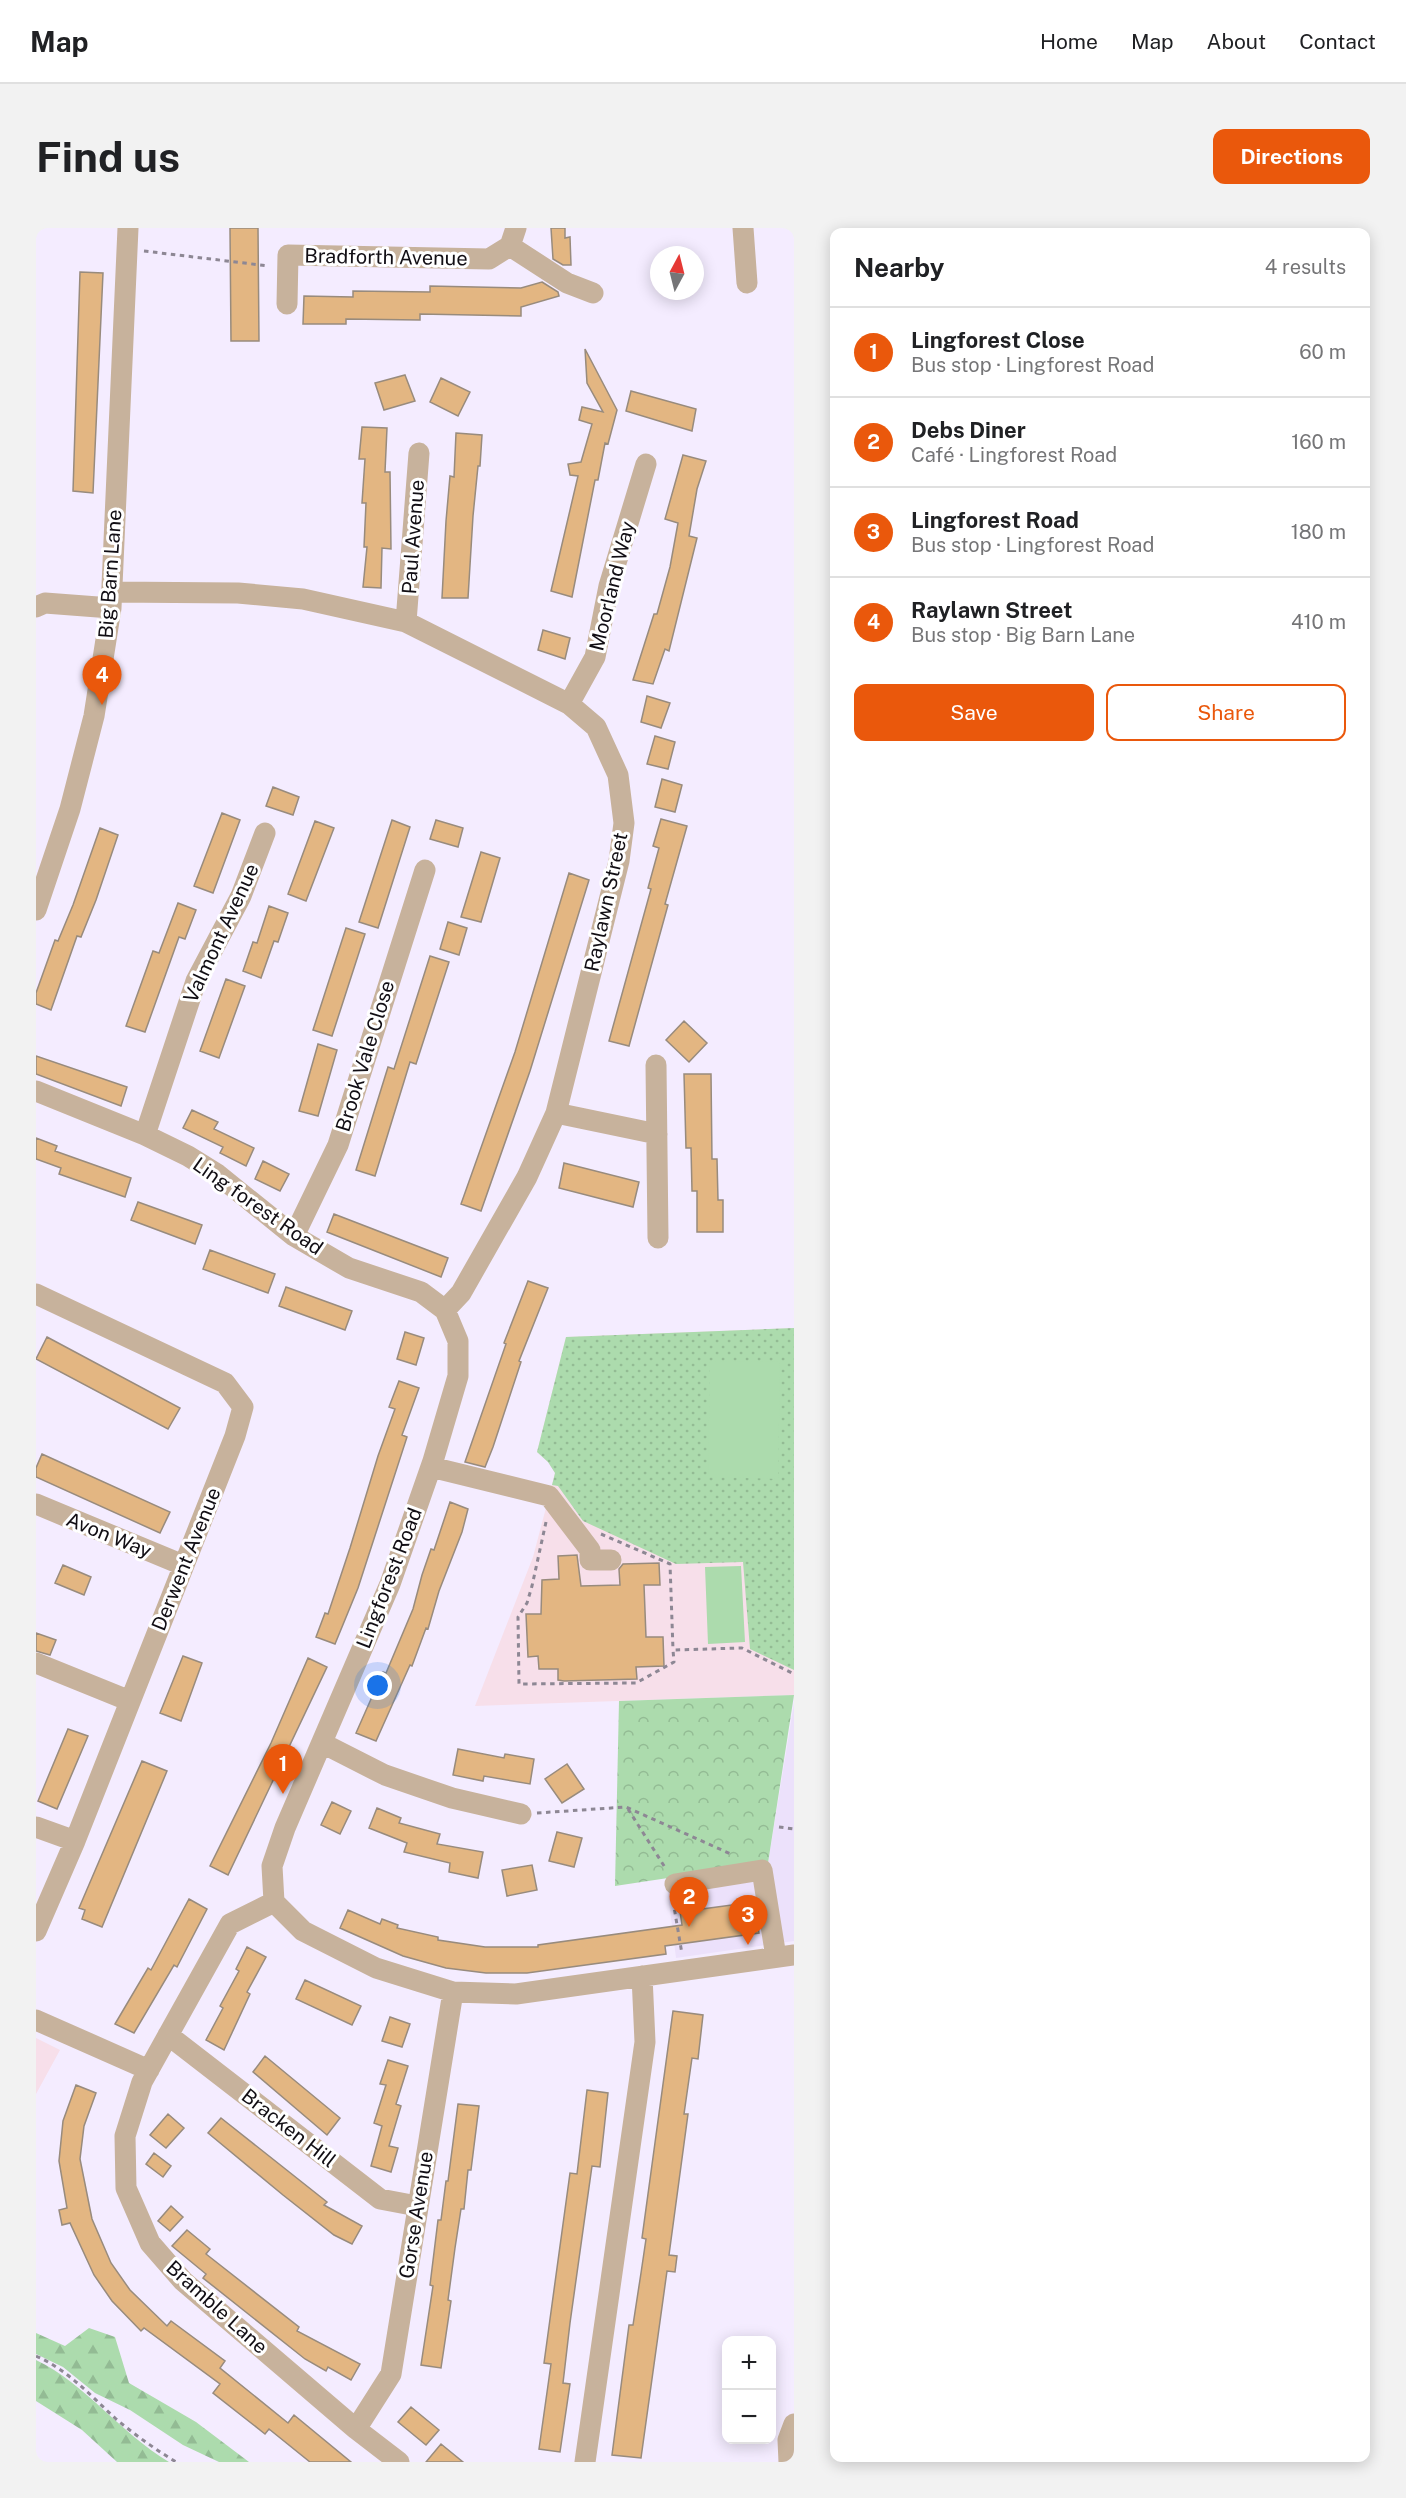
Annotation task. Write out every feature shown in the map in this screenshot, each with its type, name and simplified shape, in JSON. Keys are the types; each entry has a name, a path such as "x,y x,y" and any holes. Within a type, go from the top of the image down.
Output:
{"street":[{"name":"Big Barn Lane","path":"36,910 70,809 92,726 111,600 128,228"},
{"path":"743,228 747,283"},
{"path":"513,237 567,283 593,293"},
{"name":"Bradforth Avenue","path":"287,303 288,255 489,259 513,237"},
{"name":"Paul Avenue","path":"406,622 419,453"},
{"name":"Moorland Way","path":"569,704 595,657 609,586 646,464"},
{"name":"Raylawn Street","path":"36,608 45,603 238,593 303,599 406,622 569,704 596,727 618,775 624,824 619,861 556,1113 521,1187 461,1293 445,1310"},
{"name":"Valmont Avenue","path":"145,1135 196,981 241,896 265,833"},
{"name":"Brook Vale Close","path":"294,1236 338,1145 425,870"},
{"path":"656,1065 658,1238"},
{"name":"Ling forest Road","path":"36,1091 145,1135 217,1174 294,1236 349,1268 421,1292 445,1310"},
{"path":"556,1113 657,1134"},
{"name":"Derwent Avenue","path":"36,1294 225,1383 243,1407 235,1436 75,1841 36,1932"},
{"name":"Lingforest Road","path":"274,1902 272,1866 390,1584 431,1467 458,1376 458,1341 445,1310"},
{"path":"431,1467 549,1496 590,1550 590,1560 612,1560"},
{"name":"Avon Way","path":"36,1504 183,1565"},
{"path":"36,1663 130,1701"},
{"path":"322,1743 385,1775 452,1798 520,1814"},
{"path":"36,1827 75,1841"},
{"path":"274,1902 303,1931 376,1968 453,1992 516,1994 785,1956 762,1870 675,1884"},
{"name":"Bramble Lane","path":"274,1902 230,1924 142,2082 125,2136 126,2188 150,2243 183,2281 356,2429 399,2462"},
{"path":"585,2462 645,2042 642,1976"},
{"name":"Gorse Avenue","path":"356,2429 391,2374 453,1992"},
{"path":"36,2020 149,2070"},
{"name":"Bracken Hill","path":"168,2035 380,2199 417,2205"},
{"path":"789,2462 788,2440 794,2424"}],"path":[{"path":"128,250 287,268"},
{"path":"553,1502 527,1603 518,1617 519,1684 636,1683 674,1662 670,1564 599,1533"},
{"path":"673,1650 742,1648 794,1674"},
{"path":"520,1814 626,1807 735,1856"},
{"path":"779,1827 794,1829"},
{"path":"36,2356 67,2374 126,2427 176,2462"}],"shaded area":[{"path":"794,1328 794,1695 475,1706 533,1557 555,1473 548,1462 537,1452 566,1337"},
{"path":"794,1703 794,1941 676,1958 666,1878 768,1863"},
{"path":"36,2038 60,2050 36,2094"}],"green space":[{"path":"794,1328 794,1670 750,1649 743,1562 676,1564 583,1521 558,1486 552,1485 555,1473 548,1462 537,1452 566,1337"},
{"path":"710,1361 780,1362 778,1479 708,1477"},
{"path":"741,1566 745,1642 708,1644 705,1567"},
{"path":"794,1695 768,1863 615,1886 619,1701"},
{"path":"89,2328 115,2337 129,2383 196,2422 249,2462 219,2462 183,2445 130,2410 95,2393 63,2367 36,2354 36,2333 65,2346"},
{"path":"36,2360 71,2382 135,2437 169,2462 117,2462 82,2430 36,2401"}],"building":[{"path":"230,228 258,228 259,341 231,341"},
{"path":"551,228 565,228 565,238 570,237 571,265 563,265 553,259"},
{"path":"80,272 103,273 93,493 73,491"},
{"path":"542,282 558,292 559,296 521,307 521,316 420,314 420,320 346,319 346,324 303,324 304,296 353,297 353,291 430,292 430,286 521,288"},
{"path":"585,349 617,410 608,444 605,443 598,480 595,480 572,597 551,591 578,476 570,475 568,464 581,462 592,424 579,420 582,407 603,412 587,383"},
{"path":"405,375 415,401 384,410 375,383"},
{"path":"441,378 470,392 458,416 430,402"},
{"path":"631,391 696,409 692,431 626,411"},
{"path":"362,427 387,428 385,472 390,472 391,549 382,548 381,588 363,587 367,547 364,547 366,503 362,503 365,459 359,459"},
{"path":"456,433 482,435 480,466 478,466 473,516 468,598 442,598 446,521 450,476 454,477"},
{"path":"683,455 706,461 697,489 689,536 697,538 669,651 665,649 653,684 633,680 654,614 657,614 670,567 678,523 665,519"},
{"path":"543,630 570,638 565,659 538,650"},
{"path":"647,696 670,703 661,728 641,722"},
{"path":"655,736 675,742 668,769 647,764"},
{"path":"662,779 682,785 675,812 655,807"},
{"path":"273,787 299,797 293,815 266,806"},
{"path":"222,813 240,820 213,893 194,886"},
{"path":"661,819 687,826 629,1046 609,1041 651,889 648,888 659,848 653,846"},
{"path":"392,820 410,827 378,928 359,922"},
{"path":"436,820 463,828 458,847 430,839"},
{"path":"315,821 334,828 306,901 288,894"},
{"path":"100,828 118,835 96,900 81,937 77,936 51,1010 36,1004 36,993 55,940 58,941 73,905"},
{"path":"481,852 500,858 481,922 461,917"},
{"path":"569,873 589,880 530,1071 481,1211 461,1204 515,1052"},
{"path":"178,903 196,910 185,939 179,937 145,1032 126,1026 153,951 159,953"},
{"path":"269,906 288,913 278,942 274,941 261,978 243,971 253,942 257,943"},
{"path":"448,922 467,928 459,955 440,949"},
{"path":"346,928 365,934 332,1036 313,1030"},
{"path":"430,956 449,962 416,1064 410,1062 375,1176 356,1170 388,1067 394,1069"},
{"path":"226,979 245,986 219,1058 200,1051"},
{"path":"684,1021 707,1043 689,1062 666,1040"},
{"path":"318,1044 337,1050 318,1116 299,1111"},
{"path":"36,1056 127,1087 121,1106 36,1074"},
{"path":"684,1074 711,1074 712,1159 717,1159 718,1200 723,1200 723,1232 697,1232 697,1191 692,1191 691,1148 686,1148"},
{"path":"192,1110 218,1122 214,1129 254,1148 246,1166 220,1153 223,1147 183,1128"},
{"path":"36,1138 57,1146 55,1151 131,1178 125,1197 59,1174 61,1168 36,1159"},
{"path":"263,1161 289,1174 280,1191 255,1179"},
{"path":"564,1163 639,1182 633,1207 559,1188"},
{"path":"138,1202 202,1225 195,1244 131,1220"},
{"path":"334,1214 448,1258 441,1277 327,1232"},
{"path":"210,1250 275,1274 268,1293 203,1269"},
{"path":"528,1281 548,1288 519,1361 521,1362 493,1447 485,1467 465,1462 506,1344 504,1343"},
{"path":"286,1287 352,1311 345,1330 279,1306"},
{"path":"405,1332 424,1338 416,1365 397,1359"},
{"path":"47,1337 180,1408 168,1429 36,1359"},
{"path":"399,1381 419,1388 402,1435 407,1437 358,1588 335,1644 316,1637 325,1613 328,1614 350,1548 395,1409 389,1407"},
{"path":"42,1454 170,1512 160,1533 36,1477 36,1468"},
{"path":"450,1502 468,1509 462,1532 439,1591 428,1629 426,1628 412,1666 410,1665 376,1741 356,1733 383,1672 386,1673 413,1609 422,1575 431,1549 434,1550"},
{"path":"577,1555 581,1586 620,1585 619,1569 623,1564 659,1563 660,1585 644,1585 646,1637 663,1637 664,1666 636,1667 637,1679 564,1681 558,1680 558,1669 539,1669 538,1656 528,1657 526,1614 541,1614 542,1580 559,1579 558,1556"},
{"path":"63,1565 91,1577 84,1595 55,1583"},
{"path":"36,1633 56,1640 50,1655 36,1651"},
{"path":"183,1656 202,1663 181,1721 160,1713"},
{"path":"308,1658 327,1667 228,1875 210,1866 271,1743"},
{"path":"68,1729 88,1736 57,1809 38,1801"},
{"path":"458,1749 504,1758 505,1754 534,1759 530,1784 484,1776 483,1781 453,1775"},
{"path":"142,1761 167,1771 102,1927 82,1919 85,1910 79,1908"},
{"path":"567,1764 584,1789 562,1803 545,1779"},
{"path":"332,1802 351,1811 340,1834 321,1825"},
{"path":"377,1808 401,1818 399,1823 440,1834 437,1844 483,1852 478,1878 449,1872 450,1863 404,1852 407,1843 369,1828"},
{"path":"557,1832 582,1838 574,1867 549,1861"},
{"path":"532,1865 537,1890 507,1896 502,1870"},
{"path":"189,1899 207,1909 177,1967 174,1965 134,2033 115,2024 148,1968 151,1970"},
{"path":"754,1902 759,1933 665,1946 666,1954 527,1973 486,1973 446,1968 403,1956 340,1928 348,1910 380,1924 382,1919 398,1925 397,1928 438,1937 438,1940 485,1947 538,1947 538,1945 682,1925 680,1912"},
{"path":"247,1947 266,1957 247,1992 250,1994 224,2050 206,2040 223,2008 220,2006 239,1971 236,1969"},
{"path":"305,1980 361,2006 352,2025 296,1999"},
{"path":"673,2011 703,2015 698,2059 692,2058 684,2114 688,2114 669,2255 677,2256 675,2272 667,2271 641,2458 612,2455 629,2325 633,2325 646,2239 642,2238"},
{"path":"390,2017 410,2024 402,2047 382,2041"},
{"path":"265,2056 340,2118 327,2135 253,2072"},
{"path":"388,2060 408,2066 396,2104 401,2106 389,2146 398,2148 391,2172 371,2166 382,2126 374,2123 386,2085 380,2084"},
{"path":"76,2085 96,2093 84,2126 80,2159 92,2219 111,2263 130,2290 167,2326 171,2321 225,2361 220,2368 288,2423 294,2415 351,2462 310,2462 269,2429 265,2434 213,2393 220,2384 144,2328 141,2331 112,2301 94,2275 70,2223 62,2225 59,2210 67,2208 59,2161 63,2121"},
{"path":"587,2090 608,2093 600,2167 592,2166 570,2323 563,2383 570,2384 560,2452 539,2449 551,2364 544,2363 570,2173 577,2174"},
{"path":"458,2104 479,2106 471,2170 468,2170 464,2209 461,2209 455,2248 448,2300 451,2301 441,2368 421,2365 433,2286 430,2285 438,2220 441,2220 446,2181 448,2181"},
{"path":"168,2114 184,2128 166,2148 150,2135"},
{"path":"221,2118 327,2202 324,2205 362,2226 352,2244 334,2235 208,2133"},
{"path":"154,2153 171,2166 163,2177 146,2164"},
{"path":"171,2206 183,2217 170,2231 158,2221"},
{"path":"187,2230 210,2249 206,2254 299,2327 297,2331 360,2364 351,2380 328,2367 326,2371 305,2359 203,2278 206,2274 172,2246"},
{"path":"411,2407 439,2430 426,2445 398,2422"},
{"path":"441,2444 463,2462 426,2462"}],"place":[{"name":"Raylawn Street","path":"102,705"},
{"name":"Lingforest Close","path":"283,1794"},
{"name":"Debs Diner","path":"689,1927"},
{"name":"Lingforest Road","path":"748,1945"}]}
